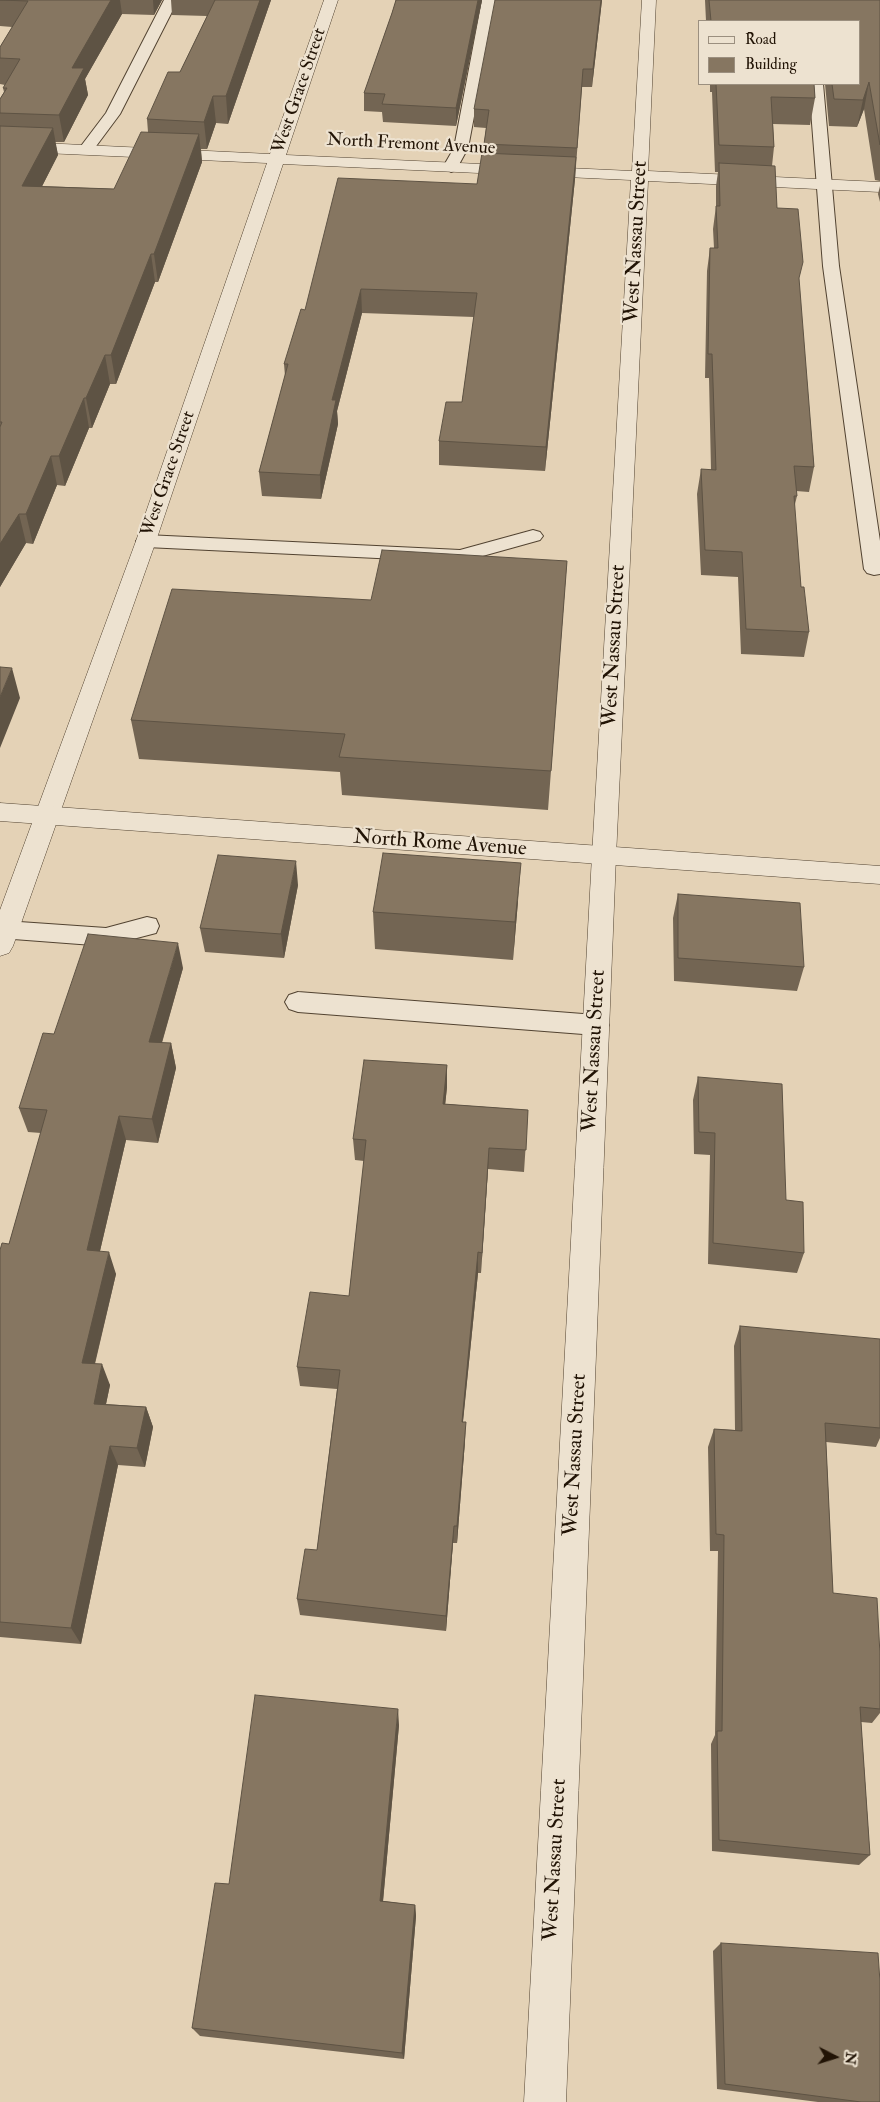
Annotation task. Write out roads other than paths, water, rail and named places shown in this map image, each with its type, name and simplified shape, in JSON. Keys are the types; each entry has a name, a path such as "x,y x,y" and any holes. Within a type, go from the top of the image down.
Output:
{"street":[{"name":"West Grace Street","path":"3,938 146,541 331,0"},
{"name":"West Nassau Street","path":"545,2102 604,856 650,0"},
{"name":"North Fremont Avenue","path":"0,146 880,187"},
{"name":"North Rome Avenue","path":"0,812 880,875"}],"lane":[{"path":"86,150 112,114 171,0"},
{"path":"451,167 461,148 489,0"},
{"path":"816,85 826,185 831,266 874,569"},
{"path":"146,541 461,556 533,536"},
{"path":"3,938 106,938 148,926"},
{"path":"298,1002 596,1025"}]}
